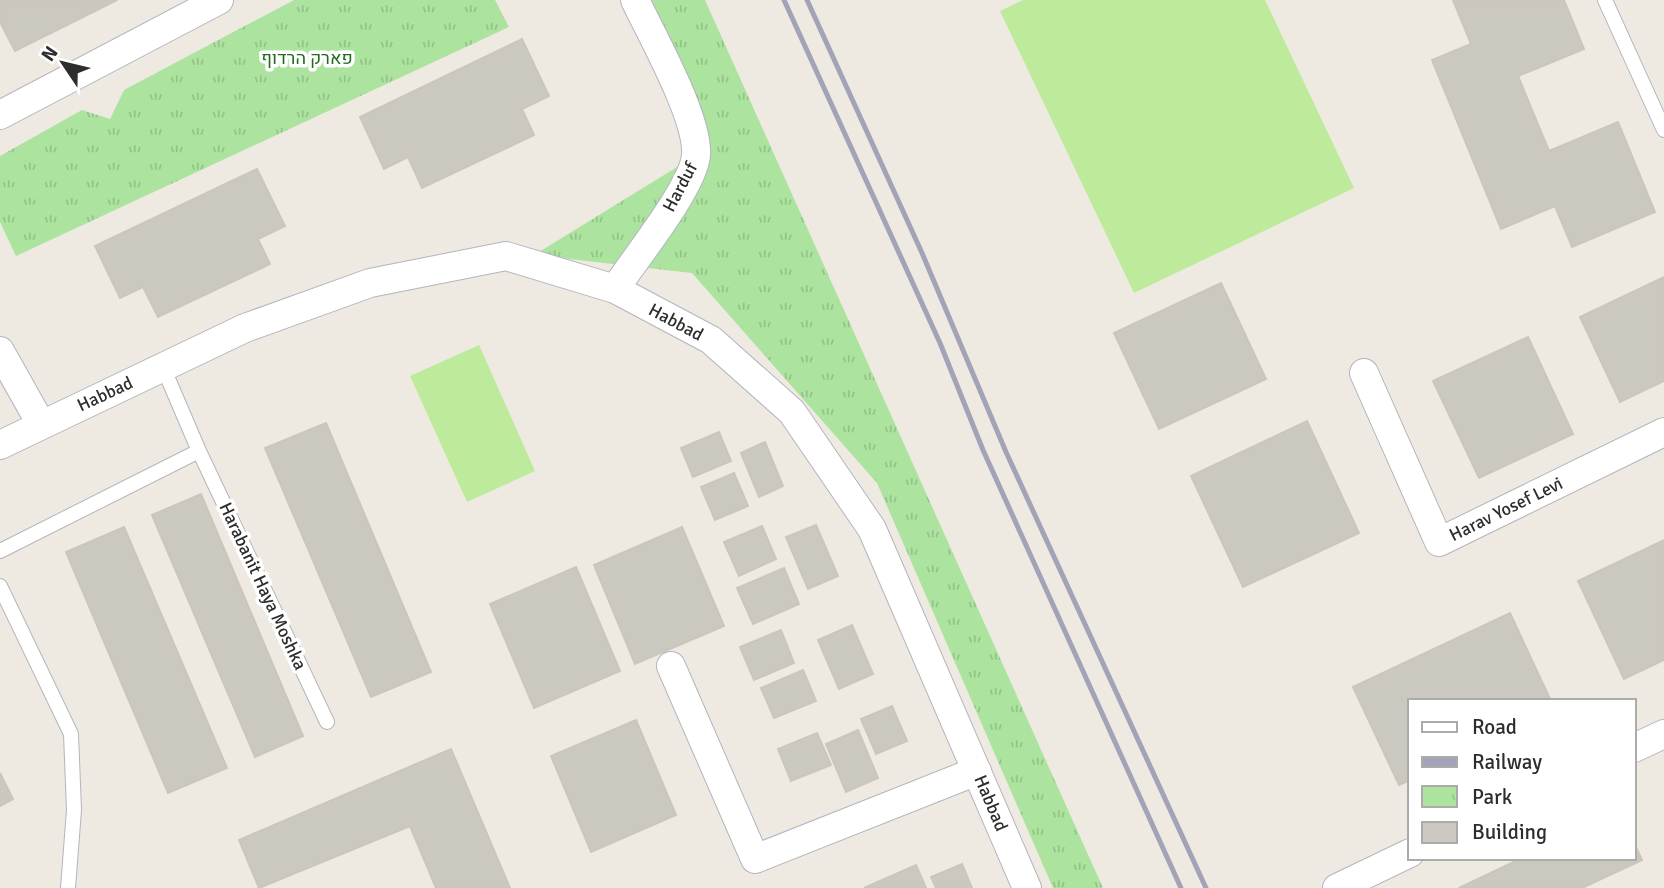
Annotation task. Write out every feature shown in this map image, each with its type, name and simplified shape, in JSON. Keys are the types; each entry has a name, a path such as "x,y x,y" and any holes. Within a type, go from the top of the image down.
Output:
{"street":[{"path":"0,115 219,0"},
{"name":"Harduf","path":"615,289 685,186 696,157 694,128 635,0"},
{"name":"Habbad","path":"0,445 245,328 370,283 506,256 615,289 710,340 792,412 872,529 1027,888"},
{"path":"0,352 41,424"},
{"name":"Harav Yosef Levi","path":"1364,373 1439,542 1664,432"},
{"path":"671,666 755,859 977,771"},
{"path":"1636,747 1664,734"},
{"path":"1337,888 1408,854"}],"lane":[{"path":"1605,0 1664,130"},
{"name":"Harabanit Haya Moshka","path":"163,367 199,451 327,722"},
{"path":"0,551 199,451"},
{"path":"0,586 71,733 74,810 68,888"}],"green space":[{"name":"פארק הרדוף","path":"294,0 495,0 509,27 16,256 0,222 0,156 82,110 110,119 124,90"},
{"path":"644,0 705,0 1103,888 1053,888 877,483 692,273 534,255 708,148"},
{"path":"1023,0 1265,0 1354,188 1134,293 1000,11"},
{"path":"479,345 535,471 467,502 410,376"}],"building":[{"path":"0,0 117,0 15,51 0,22"},
{"path":"1453,0 1564,0 1584,49 1518,76 1549,151 1618,122 1655,212 1572,247 1555,206 1501,229 1432,60 1471,44"},
{"path":"522,39 549,96 522,109 534,135 422,188 408,157 384,169 360,117"},
{"path":"257,169 285,226 258,239 270,264 158,317 143,287 120,298 95,246"},
{"path":"1664,277 1664,381 1620,402 1580,317"},
{"path":"1221,283 1266,379 1159,429 1114,333"},
{"path":"1528,337 1573,434 1479,478 1433,381"},
{"path":"1307,421 1359,533 1243,587 1191,476"},
{"path":"326,423 431,672 371,697 265,448"},
{"path":"719,432 731,461 693,477 681,448"},
{"path":"765,442 783,486 759,497 741,453"},
{"path":"734,473 748,506 715,520 701,487"},
{"path":"201,494 303,736 255,757 152,515"},
{"path":"816,525 838,576 808,589 786,537"},
{"path":"762,526 776,559 739,576 724,542"},
{"path":"124,527 227,768 168,793 66,552"},
{"path":"682,527 724,626 635,664 594,565"},
{"path":"1664,540 1664,660 1624,679 1578,581"},
{"path":"576,567 620,671 534,708 490,604"},
{"path":"784,568 799,604 753,624 737,588"},
{"path":"1510,613 1550,699 1408,699 1408,781 1399,785 1353,687"},
{"path":"852,625 873,674 839,689 818,640"},
{"path":"781,630 794,663 754,680 740,647"},
{"path":"803,670 816,701 774,718 761,688"},
{"path":"892,706 907,741 876,754 861,719"},
{"path":"636,720 676,815 591,852 551,756"},
{"path":"858,730 878,778 846,792 826,744"},
{"path":"817,733 831,765 791,781 778,749"},
{"path":"451,749 510,888 436,888 410,826 259,888 239,840"},
{"path":"0,773 13,799 0,806"},
{"path":"1636,847 1642,860 1582,888 1459,888 1518,860 1636,860"},
{"path":"962,864 972,888 936,888 931,877"},
{"path":"916,865 926,888 864,888"}],"railway":[{"path":"784,0 940,343 983,450 1181,888"},
{"path":"807,0 922,253 1006,452 1206,888"}]}
